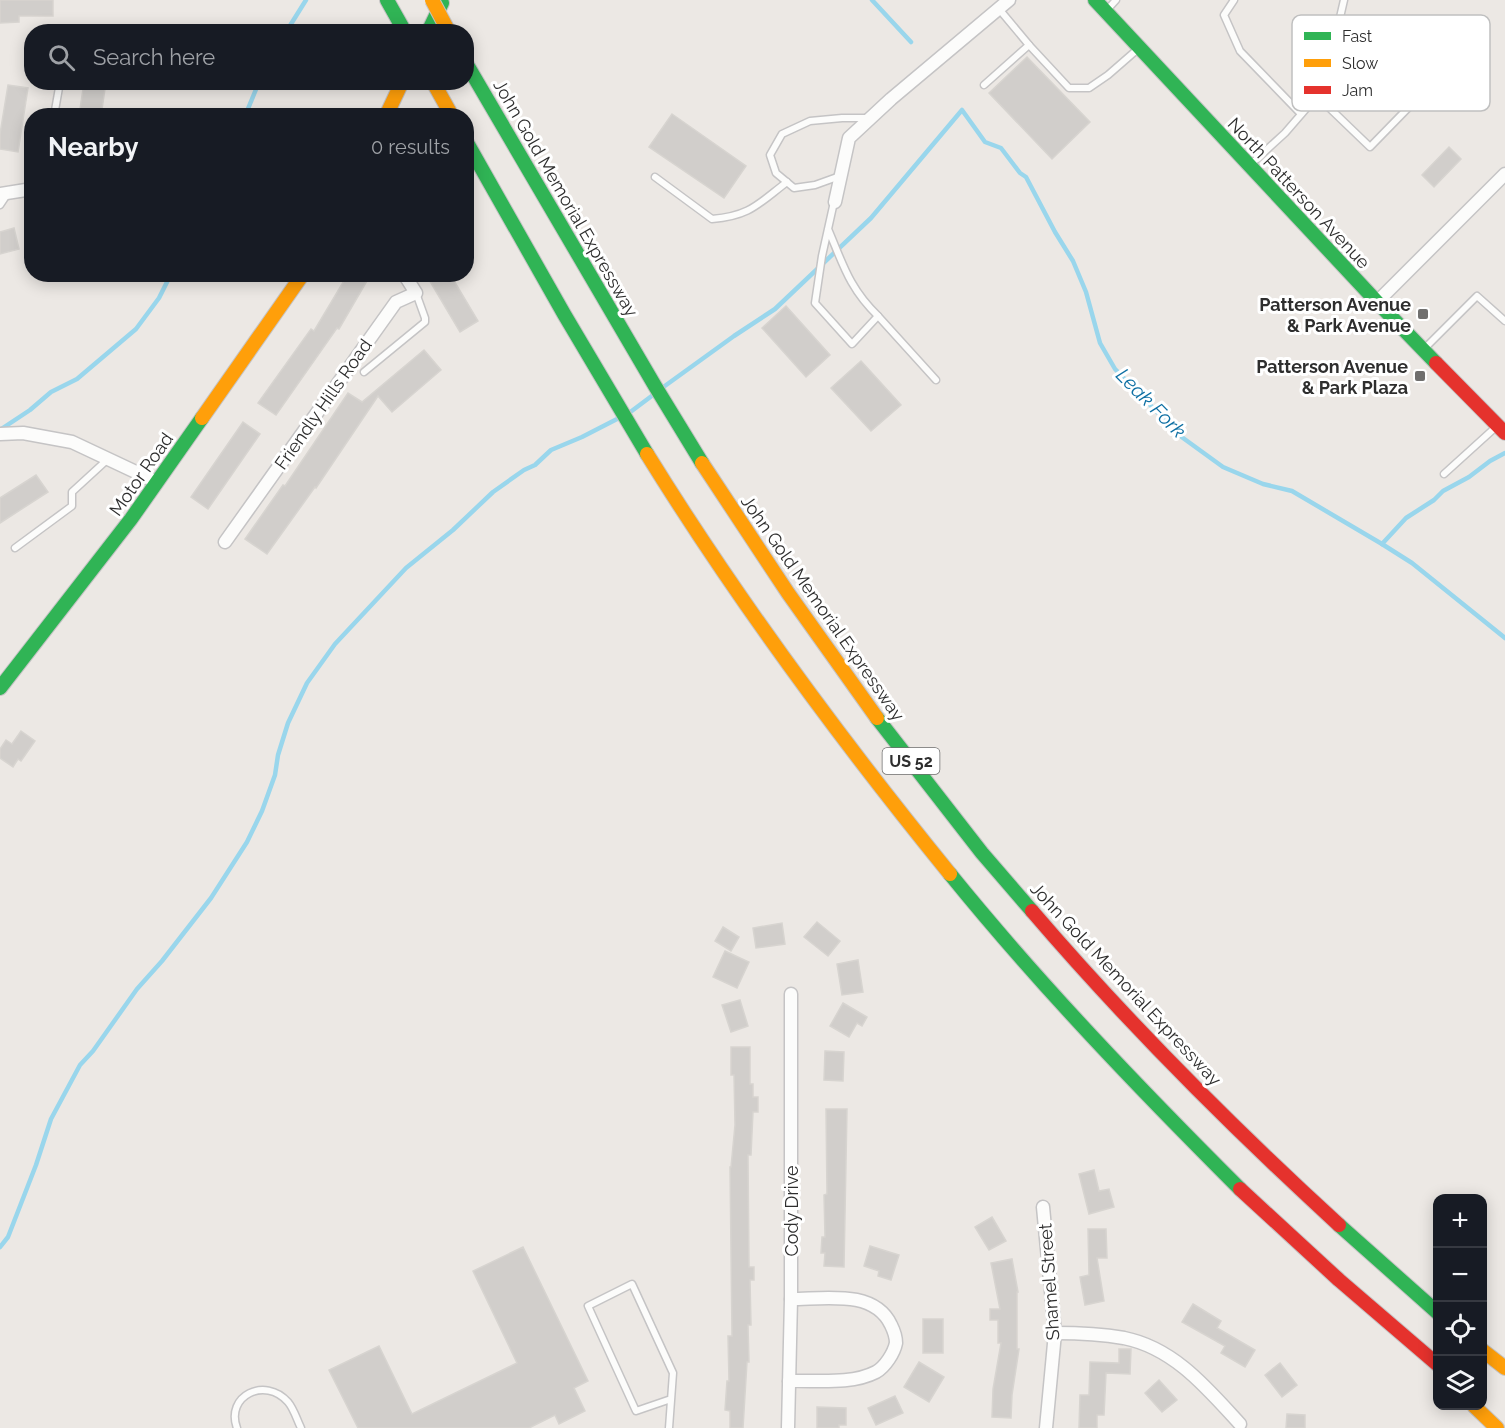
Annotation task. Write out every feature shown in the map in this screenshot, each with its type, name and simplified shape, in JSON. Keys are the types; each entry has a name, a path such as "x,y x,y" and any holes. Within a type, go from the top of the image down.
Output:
{"main road":[{"path":"387,0 400,24"},
{"path":"432,0 445,24"},
{"path":"432,24 443,0"},
{"name":"North Patterson Avenue","path":"1095,0 1377,302 1501,429"},
{"name":"John Gold Memorial Expressway","path":"474,77 687,440 767,563 851,683 941,802 1038,919 1140,1031 1249,1141 1361,1246 1433,1309"},
{"path":"390,108 398,90"},
{"path":"438,90 448,108"},
{"name":"US 52","path":"474,153 665,482 737,593 900,815 988,921 1083,1028 1185,1135 1293,1239 1433,1362"},
{"name":"Motor Road","path":"0,688 124,529 297,282"},
{"path":"1410,1342 1433,1366"},
{"path":"1487,1343 1505,1353"},
{"path":"1487,1354 1505,1368"},
{"path":"1487,1406 1505,1420"},
{"path":"1478,1410 1497,1428"}],"street":[{"path":"835,202 849,138 1008,0"},
{"path":"1377,302 1505,174"},
{"path":"4,194 24,190"},
{"path":"409,282 416,292"},
{"name":"Friendly Hills Road","path":"225,542 396,302 416,292"},
{"path":"0,434 23,433 72,442 157,482"},
{"name":"Cody Drive","path":"788,1428 791,1299 791,994"},
{"name":"Shamel Street","path":"1043,1207 1055,1333 1046,1428"},
{"path":"789,1381 847,1379 877,1372 887,1362 896,1344 894,1332 888,1320 874,1305 844,1299 791,1299"},
{"path":"1055,1333 1094,1334 1144,1344 1168,1356 1203,1384 1240,1424"}],"lane":[{"path":"1106,11 1116,0"},
{"path":"1234,0 1224,15 1240,51 1292,105"},
{"path":"1341,15 1344,0"},
{"path":"998,9 1069,88 1089,88 1140,48"},
{"path":"984,85 1029,45"},
{"path":"55,108 59,90"},
{"path":"1298,111 1301,114"},
{"path":"1250,165 1285,133 1304,111"},
{"path":"1333,111 1370,147 1405,111"},
{"path":"840,176 815,185 794,188 776,173 770,155 782,135 810,121 870,118"},
{"path":"655,177 712,219 733,217 749,211 787,182"},
{"path":"0,205 4,194"},
{"path":"835,202 822,256 815,303 852,344 878,316"},
{"path":"828,229 849,281 866,305 936,380"},
{"path":"364,372 425,322 416,292"},
{"path":"1424,350 1477,296 1505,321"},
{"path":"1444,474 1501,429"},
{"path":"15,548 72,506 72,492 108,459"},
{"path":"669,1428 673,1373 632,1284 588,1306 636,1411 671,1399"},
{"path":"237,1428 235,1417 240,1403 248,1394 258,1389 274,1393 289,1403 302,1428"}],"building":[{"path":"0,0 53,0 53,16 19,16 19,22 0,23"},
{"path":"1027,57 1090,122 1052,159 989,93"},
{"path":"8,85 24,87 24,90 28,90 18,152 0,149 0,134"},
{"path":"83,90 105,90 102,108 80,108"},
{"path":"672,114 746,166 724,198 649,147"},
{"path":"1449,147 1461,159 1434,187 1422,175"},
{"path":"14,228 19,249 0,254 0,232"},
{"path":"343,282 366,282 339,329 337,328 276,415 258,403 311,329 314,331"},
{"path":"430,282 455,282 478,321 460,332"},
{"path":"786,306 830,355 806,377 762,328"},
{"path":"424,350 441,370 392,412 378,396 316,488 267,554 245,539 283,485 285,486 348,393 362,402"},
{"path":"861,361 901,405 871,431 831,388"},
{"path":"243,422 260,434 208,509 191,497"},
{"path":"36,475 48,492 0,523 0,498"},
{"path":"21,731 35,741 21,761 18,759 13,767 0,758 0,749 6,740 12,744"},
{"path":"817,922 840,941 828,956 804,937"},
{"path":"782,923 785,944 756,948 753,928"},
{"path":"723,927 739,937 731,951 715,941"},
{"path":"725,951 749,962 737,988 713,977"},
{"path":"858,960 863,992 842,995 837,964"},
{"path":"740,1000 748,1026 731,1032 722,1005"},
{"path":"843,1003 867,1017 862,1026 857,1023 849,1037 830,1026"},
{"path":"731,1047 750,1047 750,1084 753,1084 753,1097 758,1097 758,1112 753,1112 751,1155 748,1155 749,1267 754,1267 754,1280 750,1280 751,1325 748,1325 749,1362 747,1362 743,1428 730,1428 730,1411 725,1410 727,1381 729,1381 728,1336 732,1336 730,1167 735,1125"},
{"path":"825,1051 844,1052 843,1081 824,1080"},
{"path":"826,1109 847,1109 844,1267 824,1266 825,1253 821,1253 822,1237 825,1237 824,1195 827,1194"},
{"path":"1094,1170 1099,1191 1109,1189 1114,1207 1089,1214 1079,1174"},
{"path":"992,1217 1006,1241 989,1250 975,1227"},
{"path":"1088,1229 1106,1229 1107,1258 1097,1258 1104,1301 1085,1305 1080,1277 1089,1275"},
{"path":"870,1246 899,1255 891,1280 878,1276 879,1271 864,1266"},
{"path":"523,1247 588,1381 574,1388 585,1411 559,1424 555,1415 529,1428 358,1428 329,1370 379,1346 412,1414 517,1363 473,1271"},
{"path":"1012,1259 1018,1292 1017,1349 1019,1349 1011,1418 992,1417 993,1389 1001,1343 998,1343 998,1320 990,1320 990,1309 1000,1309 991,1263"},
{"path":"1193,1304 1221,1321 1217,1328 1255,1350 1245,1367 1221,1353 1225,1346 1182,1322"},
{"path":"923,1319 943,1319 943,1353 923,1353"},
{"path":"1119,1349 1131,1349 1130,1374 1106,1373 1104,1415 1097,1415 1097,1428 1079,1428 1080,1395 1089,1395 1090,1362 1119,1363"},
{"path":"919,1362 944,1377 929,1402 904,1387"},
{"path":"1280,1363 1297,1385 1282,1397 1265,1375"},
{"path":"1159,1380 1177,1400 1162,1412 1145,1393"},
{"path":"895,1396 903,1413 876,1425 868,1408"},
{"path":"817,1407 846,1408 846,1425 839,1425 839,1428 817,1428"},
{"path":"1287,1414 1305,1415 1305,1428 1286,1428"}],"waterway":[{"path":"291,24 306,0"},
{"name":"Leak Fork","path":"872,0 911,42"},
{"path":"248,108 256,90"},
{"name":"Leak Fork","path":"662,388 775,309 871,218 962,110 985,142 1001,148 1020,173 1026,177 1073,261 1086,292 1100,343 1115,369 1172,430 1223,467 1263,484 1292,491 1382,544 1412,563 1505,638"},
{"path":"0,430 30,410 51,392 77,379 136,329 159,298 167,282"},
{"path":"629,413 653,395"},
{"path":"0,1247 8,1237 51,1119 80,1065 93,1051 137,989 211,898 247,842 262,811 275,775 278,755 288,723 307,683 335,644 406,568 453,530 493,492 535,465 551,450 619,418"},
{"path":"1382,544 1406,518 1434,500 1443,491 1505,453"}],"traffic: fast":[{"path":"387,0 400,24"},
{"path":"1095,0 1436,363"},
{"path":"432,24 442,3"},
{"path":"474,77 702,463"},
{"path":"474,155 647,454"},
{"path":"0,688 131,519 202,418"},
{"path":"877,718 982,853 1032,911"},
{"path":"950,874 1019,956 1091,1035 1240,1189"},
{"path":"1339,1225 1433,1309"}],"traffic: slow":[{"path":"432,0 445,24"},
{"path":"390,108 398,90"},
{"path":"437,90 448,108"},
{"path":"202,418 297,282"},
{"path":"647,454 717,563 792,669 869,773 950,874"},
{"path":"702,463 788,593 877,718"},
{"path":"1487,1354 1505,1368"},
{"path":"1478,1410 1497,1428"}],"traffic: jam":[{"path":"1436,363 1505,433"},
{"path":"1032,911 1181,1073 1339,1225"},
{"path":"1240,1189 1339,1280 1433,1361"}],"place":[{"name":"Patterson Avenue & Park Avenue","path":"1423,314"},
{"name":"Patterson Avenue & Park Plaza","path":"1420,376"}]}
